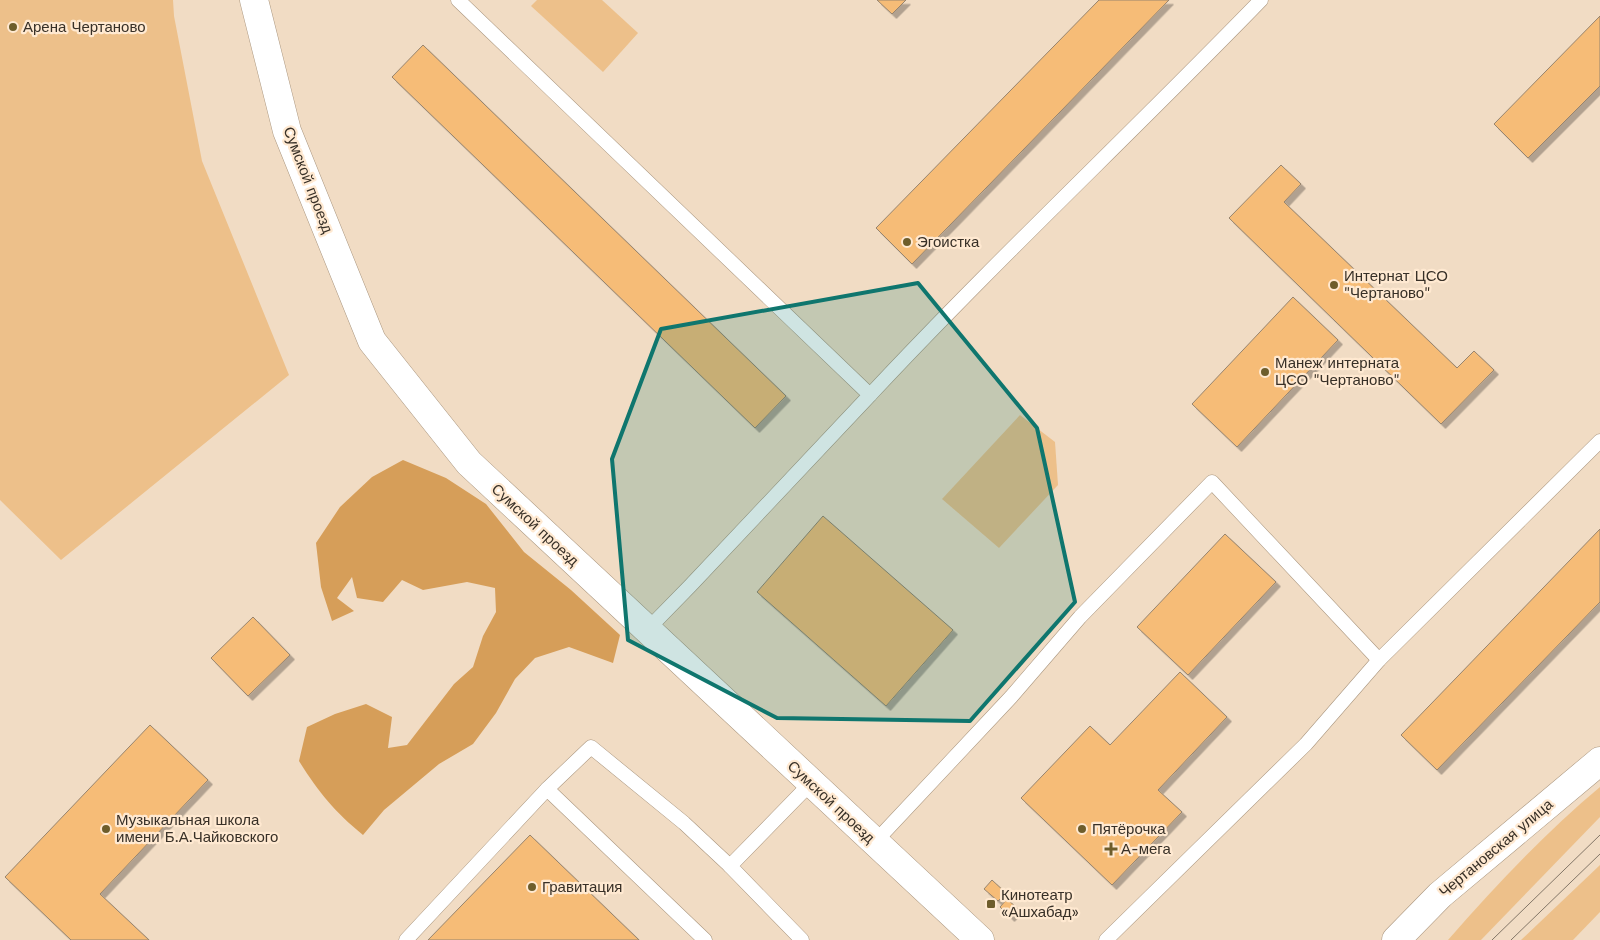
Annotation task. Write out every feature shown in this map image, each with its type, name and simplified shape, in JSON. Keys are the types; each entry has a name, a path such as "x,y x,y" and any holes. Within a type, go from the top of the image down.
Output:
{"street":[{"name":"Сумской проезд","path":"254,0 287,131 372,341 468,463 980,940"},
{"name":"Чертановская улица","path":"1396,940 1440,895 1600,761"}],"lane":[{"path":"458,0 870,395"},
{"path":"647,630 922,340 1261,0"},
{"path":"1106,940 1306,744 1379,660 1600,442"},
{"path":"875,842 1011,697 1080,617 1212,482 1379,660"},
{"path":"406,940 547,789 591,747 684,823 730,866 802,940"},
{"path":"730,866 812,784"},
{"path":"547,789 705,940"}],"highlighted area":[{"path":"918,283 1037,428 1075,602 970,721 777,718 628,640 612,459 661,329"}],"shaded area":[{"path":"0,0 173,0 174,16 202,161 289,375 61,560 0,500"},
{"path":"537,0 602,0 638,33 603,72 531,6"},
{"path":"1020,415 1055,442 1058,485 999,548 942,499"},
{"path":"403,460 446,478 486,504 524,552 571,590 620,635 613,663 569,647 535,658 515,679 496,713 473,744 439,764 384,810 363,835 328,801 313,783 299,761 307,727 335,714 366,704 392,717 388,748 407,745 454,684 473,667 483,636 496,612 495,588 467,582 423,590 402,580 383,602 357,598 352,577 337,598 354,611 332,621 321,587 316,543 340,507 372,477"},
{"path":"1600,787 1600,817 1481,940 1448,940 1521,860"},
{"path":"1600,865 1600,912 1573,940 1521,940"}],"building":[{"path":"877,0 906,0 892,14"},
{"path":"1099,0 1169,0 912,264 876,228"},
{"path":"1600,16 1600,86 1528,158 1494,124"},
{"path":"423,45 786,396 755,428 392,77"},
{"name":"Интернат ЦСО \"Чертаново\"","path":"1281,165 1301,184 1284,202 1457,368 1474,351 1494,370 1441,424 1229,218"},
{"name":"Манеж интерната ЦСО \"Чертаново\"","path":"1293,297 1338,340 1237,447 1192,404"},
{"path":"823,516 953,630 886,706 757,592"},
{"path":"1600,529 1600,602 1437,770 1401,735"},
{"path":"1225,534 1276,582 1188,675 1137,627"},
{"path":"253,617 290,655 248,696 211,658"},
{"path":"1180,672 1227,717 1158,790 1182,812 1112,885 1021,798 1090,726 1110,745"},
{"name":"Музыкальная школа имени Б.А.Чайковского","path":"150,725 208,780 100,894 149,940 71,940 5,877"},
{"name":"Гравитация","path":"530,835 639,940 428,940"},
{"path":"992,880 1006,893 998,901 984,889"},
{"path":"1007,899 1018,909 1010,917 1000,907"}],"tram line":[{"path":"1492,940 1600,835"},
{"path":"1511,940 1600,854"}],"place":[{"name":"Арена Чертаново","path":"13,27"},
{"name":"Эгоистка","path":"907,242"},
{"name":"Интернат ЦСО \"Чертаново\"","path":"1334,285"},
{"name":"Манеж интерната ЦСО \"Чертаново\"","path":"1265,372"},
{"name":"Музыкальная школа имени Б.А.Чайковского","path":"106,829"},
{"name":"Пятёрочка","path":"1082,829"},
{"name":"А-мега","path":"1111,849"},
{"name":"Гравитация","path":"532,887"},
{"name":"Кинотеатр «Ашхабад»","path":"991,904"}]}
